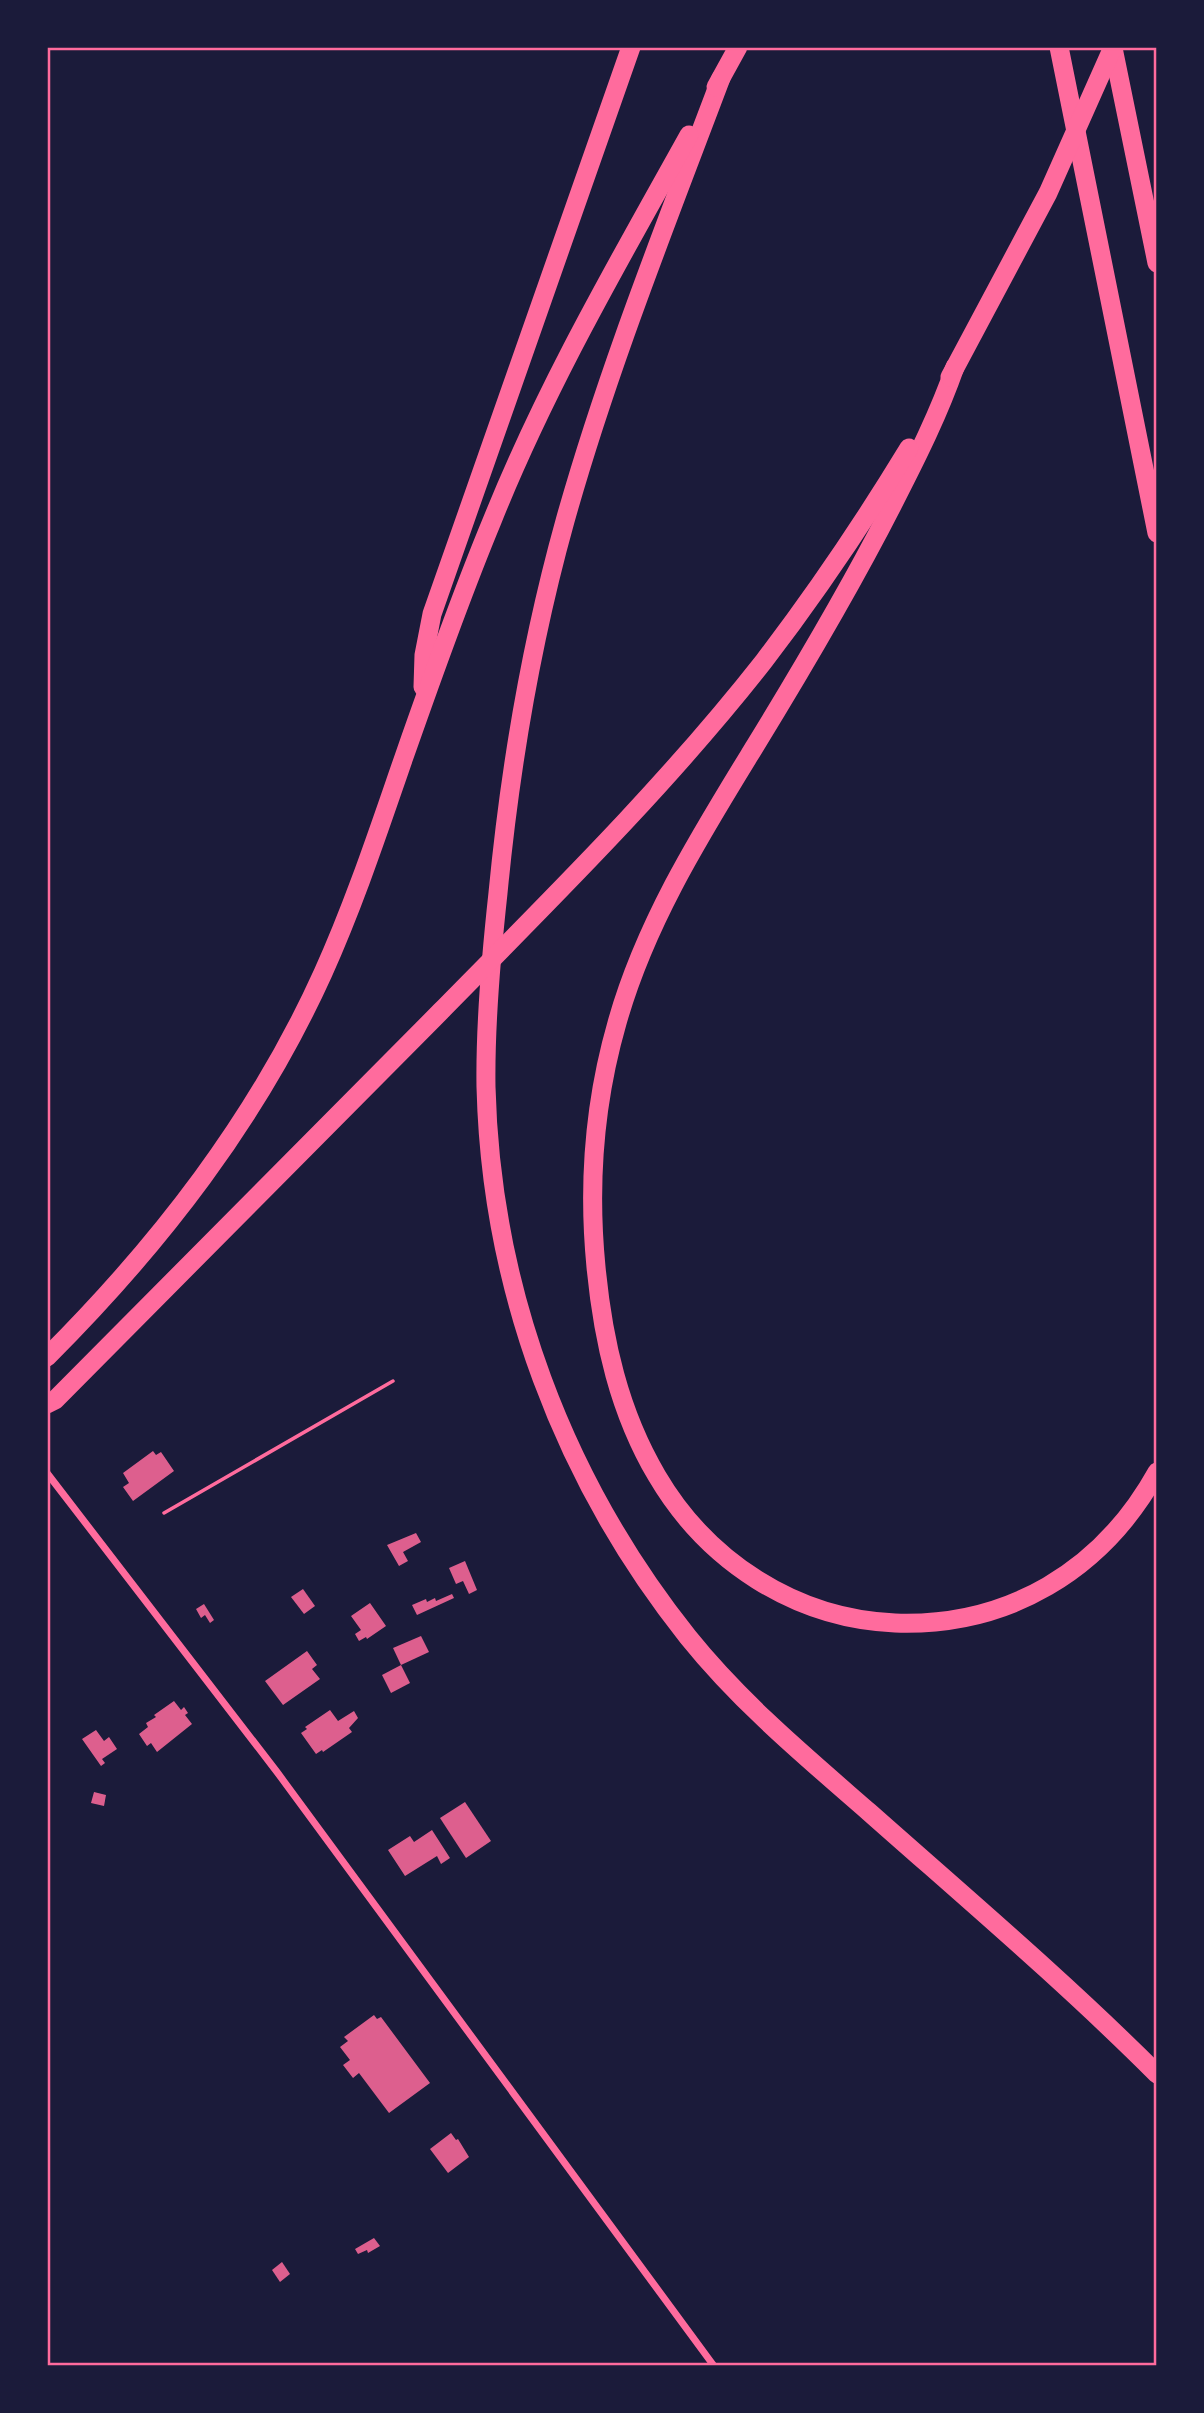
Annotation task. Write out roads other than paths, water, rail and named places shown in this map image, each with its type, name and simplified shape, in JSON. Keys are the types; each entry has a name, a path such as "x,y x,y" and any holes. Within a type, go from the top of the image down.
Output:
{"highway":[{"path":"424,701 424,656 432,614 631,47"},
{"path":"47,1357 159,1236 218,1159 267,1082 307,1006 343,925 493,517 530,434 583,327 738,47"},
{"path":"1059,47 1157,533"},
{"path":"1113,47 1157,263"},
{"path":"47,1404 55,1400 541,910 674,767 763,662 822,582 873,506 955,368 1054,181 1113,47"},
{"path":"721,78 616,362 583,461 552,571 524,706 502,850 486,1044 491,1162 508,1263 531,1350 569,1447 624,1549 690,1639 778,1733 1072,1992 1157,2074"},
{"path":"955,368 927,434 879,533 687,862 661,911 629,986 610,1051 595,1143 593,1229 603,1325 615,1377 632,1427 654,1472 684,1515 712,1545 747,1574 779,1593 827,1612 872,1621 917,1623 971,1617 1018,1602 1062,1578 1098,1549 1136,1506 1157,1472"}],"street":[{"path":"47,1473 277,1772 714,2366"}]}
